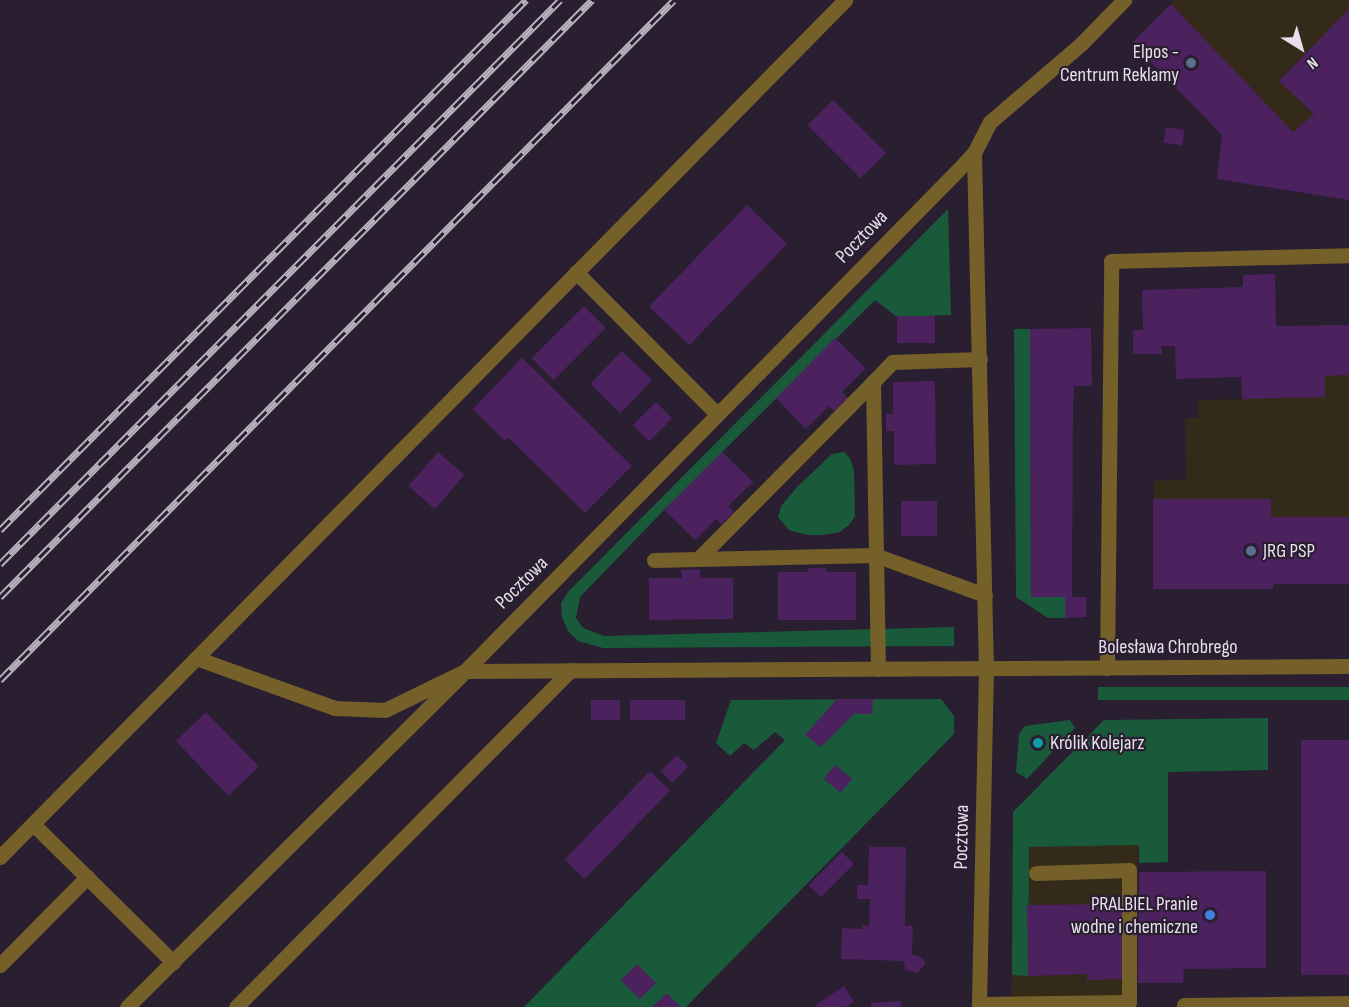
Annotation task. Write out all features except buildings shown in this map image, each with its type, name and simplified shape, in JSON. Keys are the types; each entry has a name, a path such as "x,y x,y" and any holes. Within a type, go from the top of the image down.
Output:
{"street":[{"path":"0,856 845,0"},
{"name":"Pocztowa","path":"127,1007 465,671 974,153 990,122 1081,44 1124,0"},
{"name":"Pocztowa","path":"974,153 986,669 979,1006"},
{"path":"1107,668 1112,261 1349,255"},
{"path":"576,273 717,414"},
{"path":"698,559 892,362 980,359"},
{"path":"873,382 878,669"},
{"path":"654,560 875,555 985,595"},
{"path":"196,658 335,708 385,710 465,671 986,669"},
{"name":"Bolesława Chrobrego","path":"986,669 1349,666"},
{"path":"236,1007 571,670"},
{"path":"33,824 173,962"},
{"path":"979,1006 1129,1004 1129,870 1036,873"},
{"path":"0,965 87,877"},
{"path":"1184,1005 1349,1004"}],"shaded area":[{"path":"1175,0 1349,0 1349,153 1222,135 1132,43"},
{"path":"1349,325 1349,584 1274,584 1273,589 1153,589 1154,481 1186,479 1185,419 1198,417 1198,400 1242,399 1241,377 1276,326"},
{"path":"1104,720 1140,721 1136,1007 1011,1007 1013,812"}],"green space":[{"path":"948,209 951,315 897,317 875,300 580,597 576,618 583,628 604,636 954,627 954,646 603,648 578,641 568,631 562,617 561,603 568,592"},
{"path":"1014,329 1030,329 1031,597 1065,597 1065,618 1048,618 1016,597"},
{"path":"844,452 850,458 854,471 855,516 850,524 840,532 824,535 807,535 789,530 778,517 781,506 797,487 832,454"},
{"path":"1098,687 1349,687 1349,700 1098,700"},
{"path":"941,699 954,716 954,734 686,1007 524,1007 785,740 775,732 754,750 744,743 730,756 716,743 731,700"},
{"path":"1268,718 1268,770 1168,772 1168,862 1139,863 1139,845 1029,847 1028,976 1012,975 1013,812 1104,720"},
{"path":"1070,720 1075,728 1027,779 1016,772 1019,734 1025,726"}],"railway":[{"path":"0,530 526,0"},
{"path":"0,564 560,0"},
{"path":"0,597 592,0"},
{"path":"0,680 674,0"}],"place":[{"name":"Elpos - Centrum Reklamy","path":"1191,63"},
{"name":"JRG PSP","path":"1251,551"},
{"name":"Królik Kolejarz","path":"1038,743"},
{"name":"PRALBIEL Pranie wodne i chemiczne","path":"1210,915"}]}
